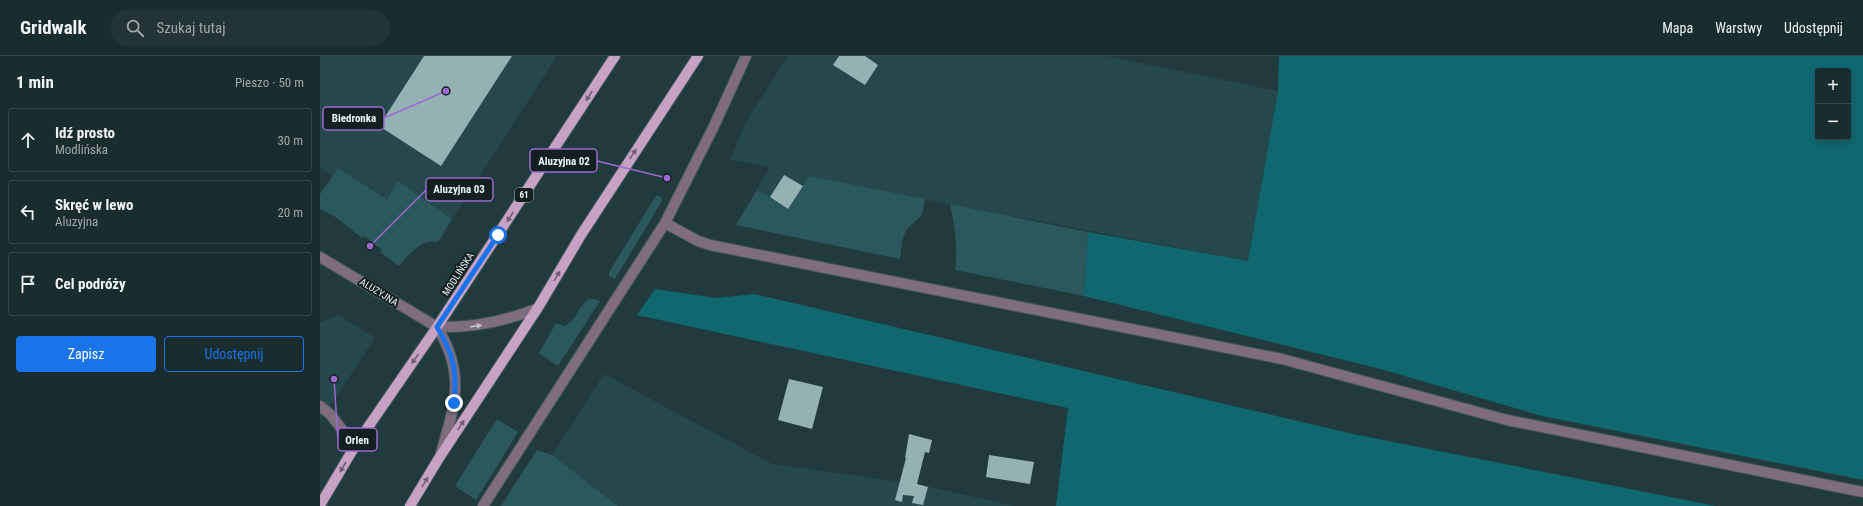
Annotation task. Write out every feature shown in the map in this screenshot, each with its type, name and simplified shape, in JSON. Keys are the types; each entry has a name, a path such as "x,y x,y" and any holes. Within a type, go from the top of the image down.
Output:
{"main road":[{"name":"MODLIŃSKA","path":"320,505 355,446 437,327 615,56"},
{"path":"410,506 581,236 698,56"}],"street":[{"path":"483,506 665,223 714,126 746,56"},
{"path":"665,223 698,242 710,245 1282,359 1507,420 1863,492"},
{"name":"ALUZYJNA","path":"320,257 437,327 457,328 491,324 536,309"},
{"name":"ALUZYJNA","path":"437,327 449,348 455,368 456,384 451,417 439,458"},
{"path":"320,406 330,414 355,446"}],"shaded area":[{"path":"320,56 557,56 452,219 398,182 388,199 338,168 332,176 320,168"},
{"path":"788,56 1106,56 1278,91 1248,261 912,197 788,209 757,190 770,167 730,160 747,120"},
{"path":"1279,56 1863,56 1863,480 1542,416 1377,368 1084,296 1088,232 1248,261 1278,91"},
{"path":"338,168 387,199 398,181 452,219 438,242 432,241 416,248 399,266 380,252 382,250 364,236 362,238 334,216 320,209 320,194"},
{"path":"809,176 925,199 922,215 906,230 902,241 900,259 736,225 757,190 788,209"},
{"path":"658,195 662,198 662,201 615,279 609,276 609,272"},
{"path":"950,204 1088,232 1084,296 955,270 956,237"},
{"path":"655,289 716,298 754,294 1353,434 1716,506 1056,506 1068,408 637,315"},
{"path":"589,299 600,301 558,366 539,353 556,323 563,326 567,325 574,318 582,305"},
{"path":"339,315 375,338 320,421 320,322"},
{"path":"604,374 772,464 917,484 1014,506 618,506 552,455"},
{"path":"497,419 518,432 476,500 455,486"},
{"path":"537,450 552,455 618,506 501,506"}],"building":[{"path":"424,56 512,56 441,166 379,126"},
{"path":"839,56 865,56 878,65 865,85 833,65"},
{"path":"784,175 803,186 788,209 770,197"},
{"path":"789,379 823,387 812,429 778,420"},
{"path":"909,434 932,440 929,453 925,452 917,484 928,487 923,505 912,503 914,496 903,495 902,502 895,500 906,458"},
{"path":"989,455 1034,462 1030,484 986,477"}],"place":[{"name":"Biedronka","path":"446,91"},
{"name":"Aluzyjna 02","path":"667,178"},
{"name":"Aluzyjna 03","path":"370,246"},
{"name":"Orlen","path":"334,379"}],"route":[{"path":"454,403 456,384 455,368 449,348 437,327 498,235"}]}
